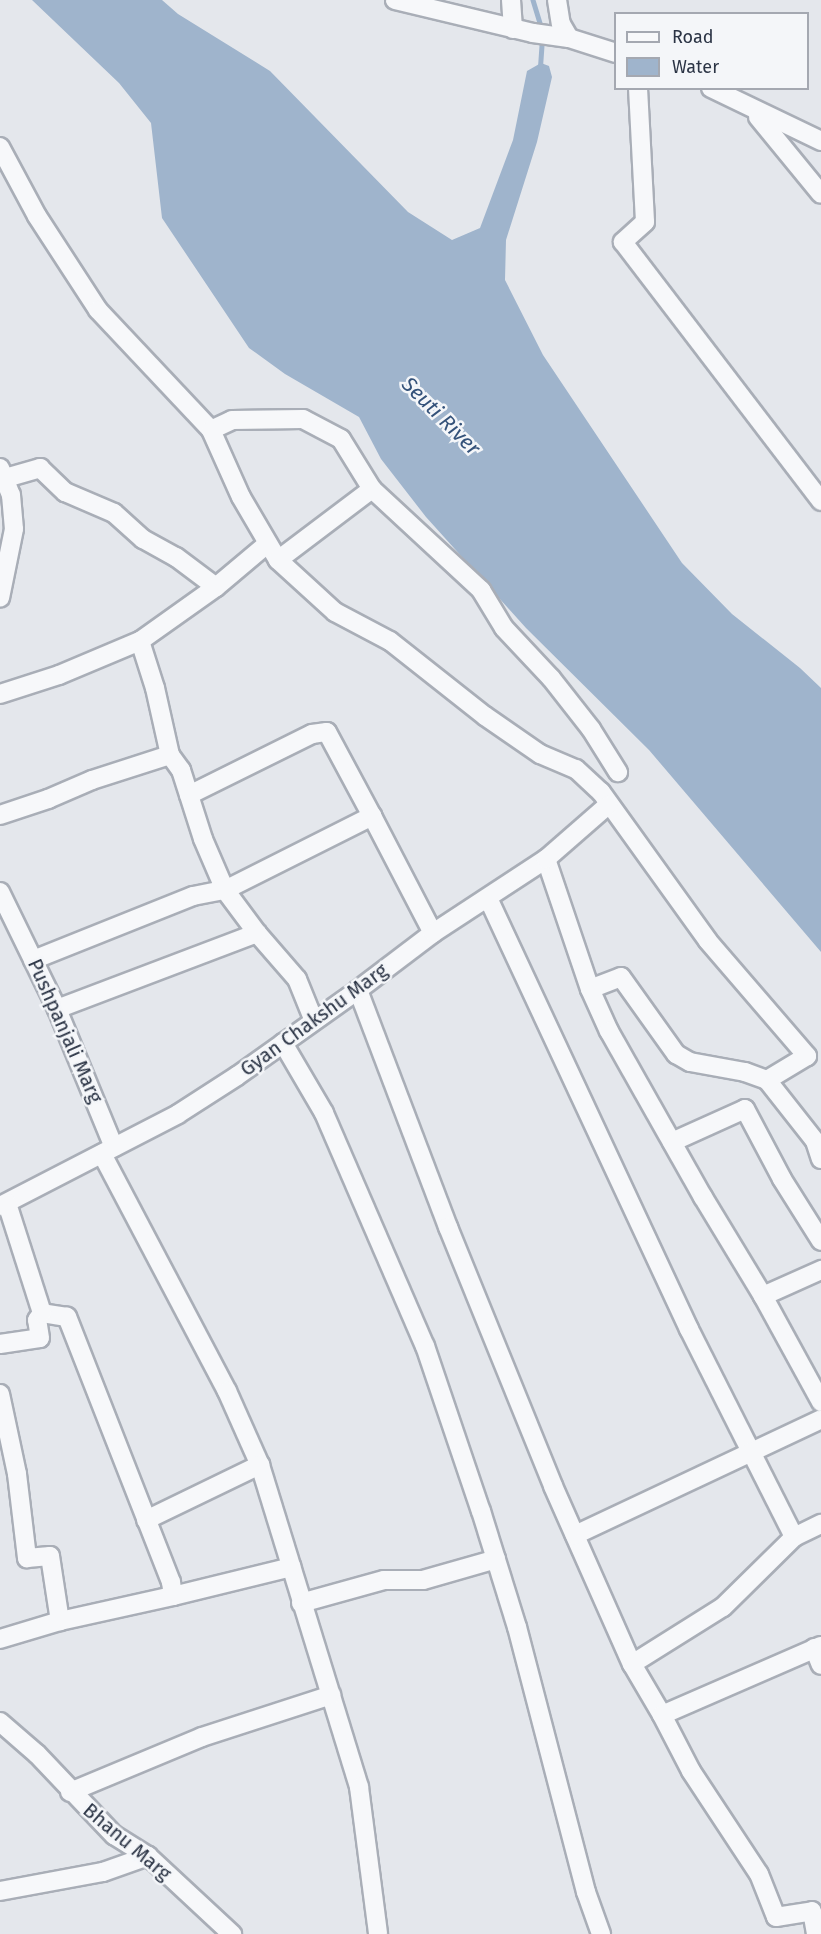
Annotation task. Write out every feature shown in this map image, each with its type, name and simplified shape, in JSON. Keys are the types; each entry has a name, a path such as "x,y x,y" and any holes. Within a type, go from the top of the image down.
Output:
{"street":[{"path":"395,0 533,33 560,37 614,52"},
{"path":"511,0 513,28"},
{"path":"557,0 561,24 560,37"},
{"path":"638,90 645,222 622,242 821,501"},
{"path":"715,90 821,141"},
{"path":"746,105 774,134 821,194"},
{"path":"0,147 43,225 98,310 211,430 240,497 278,560 335,612 390,641 485,716 540,754 576,769 601,792 608,805 708,941 807,1056 768,1080"},
{"path":"211,430 232,420 303,419 341,439 372,489 481,591 504,628 551,678 591,729 618,771"},
{"path":"0,598 14,529 3,485 40,468 65,492 114,513 143,538 176,557 216,586"},
{"path":"278,560 372,489"},
{"path":"0,694 59,675 140,641 216,586 267,545"},
{"path":"140,641 155,688 170,754 181,770 203,839 225,890 257,933 297,979 314,1021"},
{"path":"189,795 312,734 327,732 433,933"},
{"path":"0,815 48,800 92,780 170,754"},
{"name":"Gyan Chakshu Marg","path":"4,1204 178,1114 283,1044 433,933 546,859 608,805"},
{"path":"33,960 193,896 225,890 372,816"},
{"path":"546,859 590,989 609,1031 763,1296 821,1402"},
{"name":"Pushpanjali Marg","path":"0,892 5,917 33,960 57,1009 108,1150 227,1391 260,1465 359,1787 378,1934"},
{"path":"488,898 689,1329 753,1451 794,1537"},
{"path":"57,1009 257,933"},
{"path":"590,989 621,977 676,1054 690,1062 745,1072 768,1080 815,1141 821,1160"},
{"path":"358,990 448,1227 575,1535 632,1664 662,1714 691,1771 759,1874 776,1917 812,1911 816,1934"},
{"path":"283,1044 324,1113 425,1346 496,1558 529,1671 586,1892 601,1934"},
{"path":"672,1142 745,1109 782,1179 821,1241"},
{"path":"4,1204 42,1313"},
{"path":"763,1296 821,1270"},
{"path":"0,1344 40,1338 37,1320 42,1313"},
{"path":"42,1313 67,1317 171,1582 173,1596"},
{"path":"0,1394 18,1474 27,1558 50,1556 60,1621"},
{"path":"575,1535 821,1419"},
{"path":"146,1520 260,1465"},
{"path":"632,1664 723,1607 794,1537 821,1524"},
{"path":"301,1603 384,1580 423,1580 496,1558"},
{"path":"0,1639 60,1621 291,1567"},
{"path":"662,1714 817,1647 821,1665"},
{"path":"70,1792 202,1737 332,1695"},
{"name":"Bhanu Marg","path":"0,1722 37,1754 70,1792 114,1835 148,1856 232,1934"},
{"path":"0,1891 103,1872 148,1856"}],"water":[{"name":"Seuti River","path":"32,0 162,0 178,14 270,71 408,212 452,240 480,228 513,140 527,71 541,63 549,66 552,77 537,142 506,240 505,280 543,355 682,563 732,614 800,668 821,688 821,952 649,750 526,628 426,517 381,459 359,417 285,374 249,348 162,218 151,123 119,83"}],"waterway":[{"path":"533,0 542,29"},
{"path":"540,67 542,40"}]}
